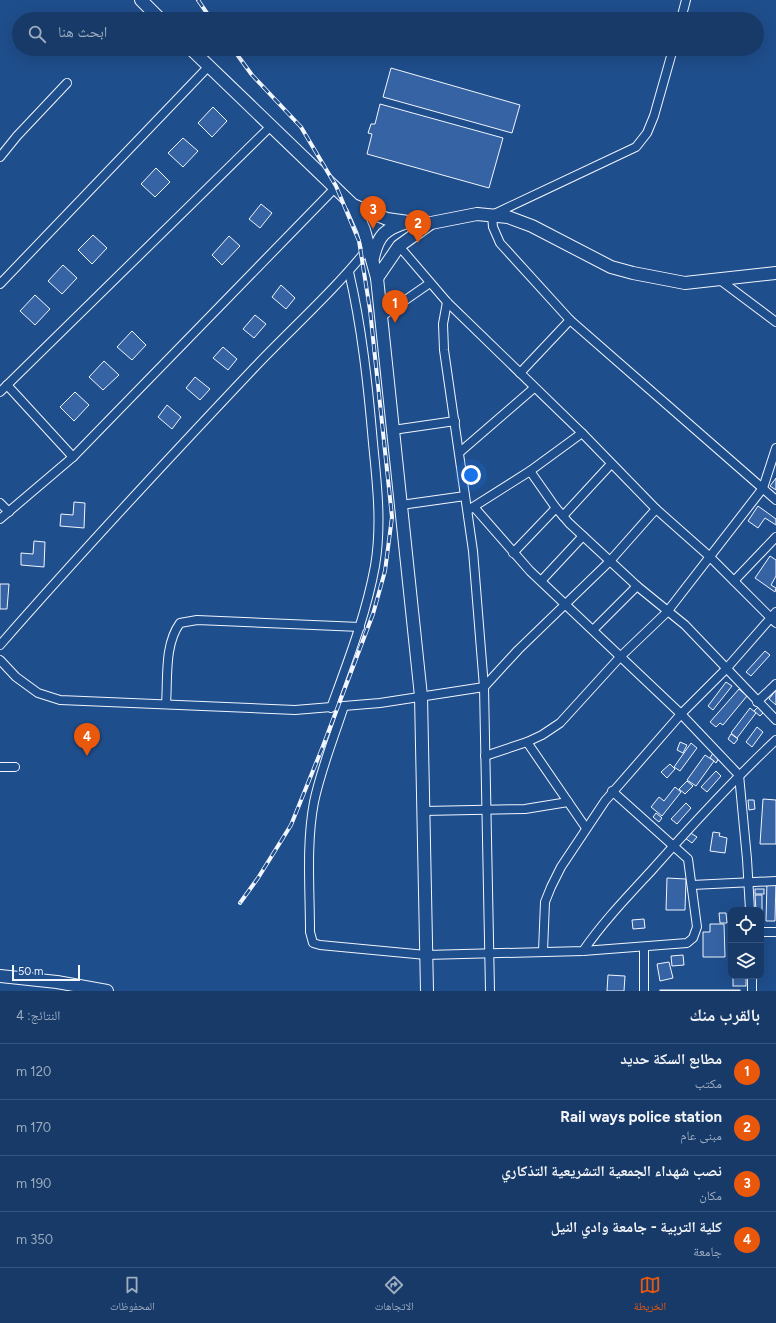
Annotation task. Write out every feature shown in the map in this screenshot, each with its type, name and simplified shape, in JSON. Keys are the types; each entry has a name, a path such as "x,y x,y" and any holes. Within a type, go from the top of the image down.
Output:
{"street":[{"path":"140,0 153,12"},
{"path":"683,12 686,0"},
{"path":"198,56 353,205 387,219 431,223 477,214 508,217 532,226 611,267 633,273 686,283 776,273"},
{"path":"492,215 636,147 647,133 654,116 671,56"},
{"path":"0,284 209,66"},
{"path":"0,157 17,136 67,83"},
{"path":"0,392 271,126"},
{"path":"0,519 72,457 335,188"},
{"path":"353,205 369,247 377,278 421,696 427,991"},
{"path":"492,215 493,227 500,243 570,320 776,500"},
{"path":"373,260 376,246 385,231 408,222"},
{"path":"377,278 399,246 431,223"},
{"path":"399,246 446,302 582,433 656,509 775,618 681,714 612,791 586,828 561,867 545,902 543,951"},
{"path":"0,645 91,542 262,360 349,272 369,247"},
{"path":"331,708 360,628 375,564 379,527 379,490 362,336 349,272"},
{"path":"720,280 776,322"},
{"path":"381,317 430,284"},
{"path":"446,302 443,324 444,350 460,452 465,496 471,509 541,581 681,714 739,775 750,907"},
{"path":"520,373 570,320"},
{"path":"7,385 72,457"},
{"path":"460,452 534,388"},
{"path":"393,430 455,421"},
{"path":"471,509 530,472 582,433"},
{"path":"485,756 527,742 542,735 560,723 621,656 667,612 763,488 776,448"},
{"path":"563,516 611,464"},
{"path":"530,472 556,508 582,536 667,612 685,625 757,702 776,720"},
{"path":"401,504 465,496"},
{"path":"0,503 9,512"},
{"path":"513,553 556,508"},
{"path":"471,509 484,687 485,811 490,991"},
{"path":"0,660 16,677 38,693 60,700 294,710 380,703 484,687 518,650 610,561 656,509"},
{"path":"541,581 582,536"},
{"path":"734,581 776,537"},
{"path":"593,630 637,586"},
{"path":"166,704 170,648 173,632 180,623 197,620 360,628"},
{"path":"757,702 776,684"},
{"path":"344,706 322,771 312,816 310,932 313,943 320,945 426,955 488,952 583,951 687,943 693,938 697,927 688,859 612,791"},
{"path":"583,951 597,931 673,846 739,775 776,740"},
{"path":"527,742 586,828"},
{"path":"0,767 15,767"},
{"path":"423,811 525,810 568,802"},
{"path":"692,885 776,881"},
{"path":"764,932 776,932"},
{"path":"644,947 644,991"},
{"path":"0,976 107,991"},
{"path":"752,979 752,991"}],"building":[{"path":"391,68 520,105 512,133 383,97"},
{"path":"380,104 503,138 489,188 367,154 372,134 368,133 371,124 375,124"},
{"path":"213,107 227,121 212,137 198,123"},
{"path":"183,138 198,151 183,167 168,153"},
{"path":"156,168 170,182 155,197 141,184"},
{"path":"261,204 272,213 260,228 249,219"},
{"path":"93,235 107,248 92,264 78,250"},
{"path":"229,236 240,246 222,265 212,255"},
{"path":"63,265 77,278 62,294 48,281"},
{"path":"281,285 295,298 286,309 272,297"},
{"path":"35,295 50,309 35,325 20,311"},
{"path":"255,315 266,324 254,338 243,329"},
{"path":"132,331 146,345 132,360 117,347"},
{"path":"223,347 237,359 228,370 213,358"},
{"path":"104,361 119,375 103,390 89,377"},
{"path":"195,377 210,389 200,400 186,388"},
{"path":"75,392 89,405 74,421 60,407"},
{"path":"167,405 181,417 172,429 158,417"},
{"path":"776,478 776,490 770,486"},
{"path":"74,502 85,503 84,528 60,526 61,514 73,515"},
{"path":"758,506 776,519 776,525 765,518 758,528 748,521"},
{"path":"34,541 45,542 44,567 21,565 21,553 33,554"},
{"path":"770,556 776,560 776,576 771,585 776,588 775,592 755,578"},
{"path":"0,584 9,584 7,609 0,609"},
{"path":"765,651 770,655 751,676 746,672"},
{"path":"726,682 732,686 713,710 708,706"},
{"path":"739,689 747,696 723,725 720,723 716,727 710,722"},
{"path":"776,690 776,705 769,699"},
{"path":"758,707 764,712 760,716 754,711"},
{"path":"750,708 756,713 737,738 731,733"},
{"path":"757,727 763,732 752,747 746,742"},
{"path":"731,734 738,739 734,744 728,739"},
{"path":"680,742 687,745 683,753 677,750"},
{"path":"691,743 697,748 680,771 674,767"},
{"path":"713,753 719,758 716,763 710,758"},
{"path":"705,755 714,761 696,786 687,780"},
{"path":"670,764 675,769 667,778 661,772"},
{"path":"716,771 721,776 707,792 701,787"},
{"path":"687,781 693,786 685,794 679,789"},
{"path":"675,787 681,792 662,816 651,807 659,797 664,801"},
{"path":"763,799 776,800 776,844 760,844"},
{"path":"748,800 754,800 755,809 749,810"},
{"path":"686,803 691,808 677,824 671,819"},
{"path":"656,813 662,818 659,822 653,817"},
{"path":"689,832 697,837 692,843 685,838"},
{"path":"713,832 720,833 719,836 727,838 725,853 710,851"},
{"path":"667,878 686,879 685,910 666,910"},
{"path":"767,880 776,880 775,921 766,921"},
{"path":"755,889 764,889 764,894 755,894"},
{"path":"755,895 762,895 762,907 756,907"},
{"path":"719,913 726,913 727,923 720,923"},
{"path":"644,919 645,928 633,929 632,920"},
{"path":"710,924 724,924 725,957 703,957 703,932 710,932"},
{"path":"683,955 684,965 672,966 671,956"},
{"path":"669,962 673,978 660,981 657,964"},
{"path":"608,975 625,976 624,991 607,991"},
{"path":"733,979 746,979 746,986 733,986"},
{"path":"740,990 740,991 660,991"}],"railway":[{"path":"198,0 206,12"},
{"path":"238,56 252,75 301,127 336,186 359,241 370,310 392,517 385,571 373,614 323,746 291,825 258,878 240,903"}],"place":[{"name":"نصب شهداء الجمعية التشريعية التذكاري","path":"373,229"},
{"name":"Rail ways police station","path":"418,243"},
{"name":"مطابع السكة حديد","path":"395,323"},
{"name":"كلية التربية - جامعة وادي النيل","path":"87,756"}]}
